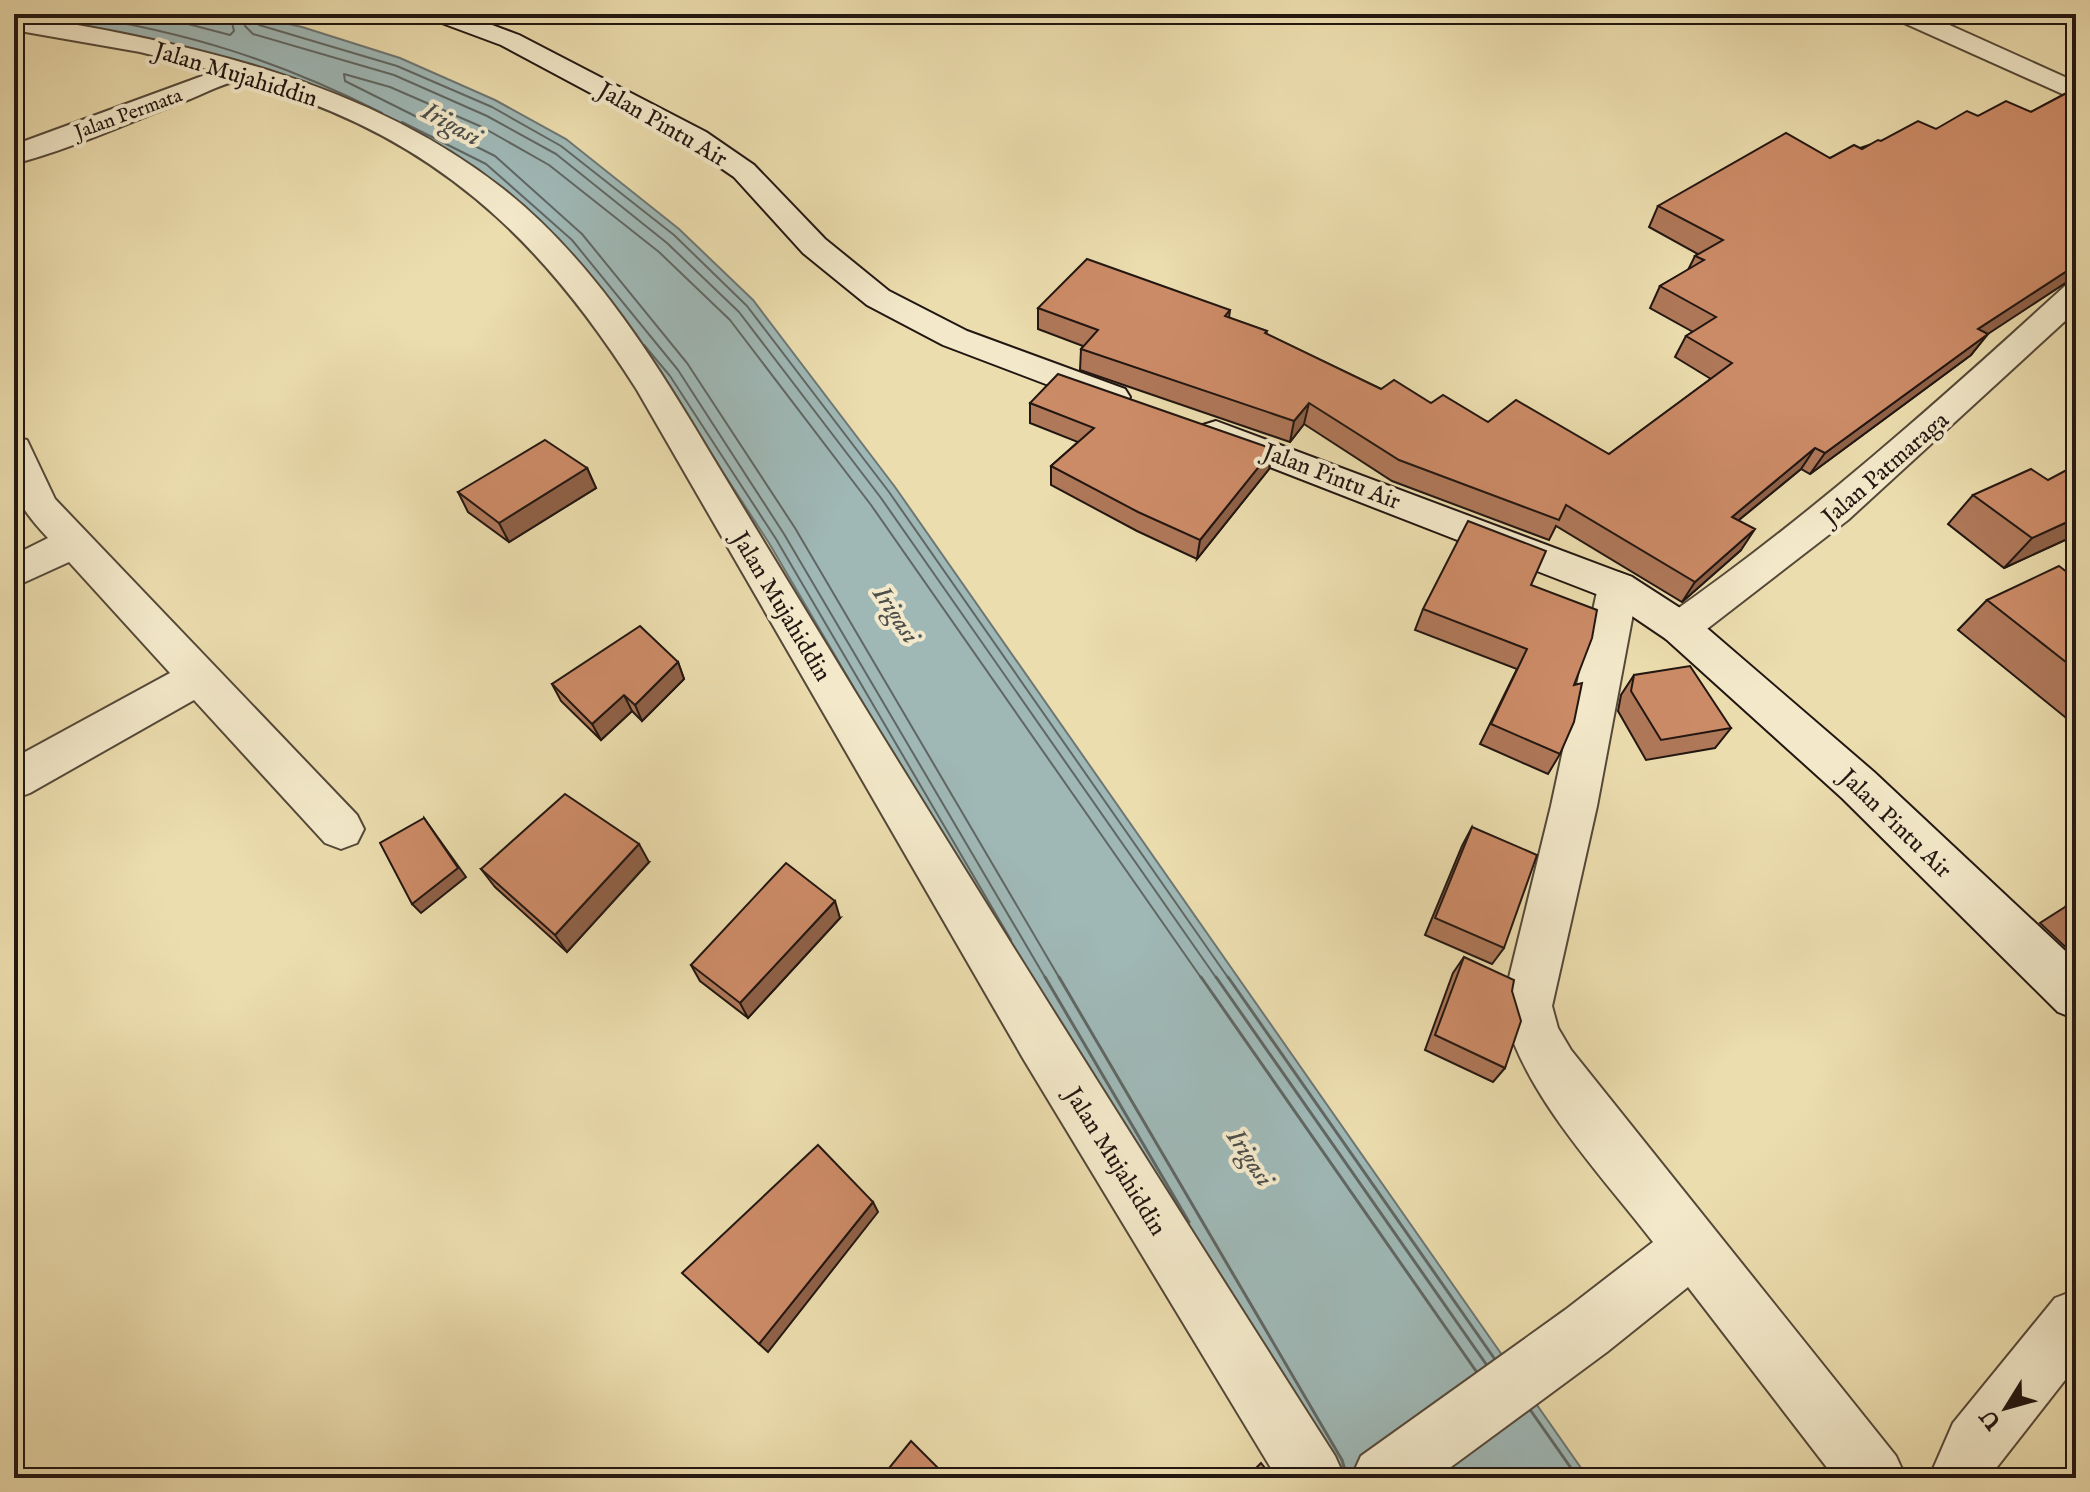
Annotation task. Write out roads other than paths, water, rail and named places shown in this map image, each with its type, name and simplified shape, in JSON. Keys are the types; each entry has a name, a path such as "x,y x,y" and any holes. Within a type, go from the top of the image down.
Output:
{"street":[{"name":"Jalan Pintu Air","path":"440,14 510,40 696,138 744,171 814,246 878,298 955,338 1139,406"},
{"path":"1904,14 2076,92"},
{"name":"Jalan Mujahiddin","path":"14,22 91,33 242,71 292,86 384,126 456,168 493,195 585,289 638,359 683,431 732,521 974,933 1313,1478"},
{"name":"Jalan Permata","path":"14,155 242,71"},
{"name":"Jalan Patmaraga","path":"1680,628 1758,575 1837,512 2076,293"},
{"name":"Jalan Pintu Air","path":"1183,422 1273,453 1618,587 1680,628 1858,785 2076,995"},
{"path":"14,449 15,458 41,507 341,829"},
{"path":"14,572 74,542"},
{"path":"1618,587 1574,806 1527,1006 1534,1035 1552,1068 1874,1478"},
{"path":"14,780 199,677"},
{"path":"1383,1478 1586,1331 1692,1248"},
{"path":"1961,1478 1975,1445 2076,1319"}],"water":[{"name":"Irigasi","path":"14,14 245,14 302,27 400,58 495,100 566,139 679,229 753,300 895,487 1588,1478 1318,1478 769,543 663,380 476,179 303,94"}]}
